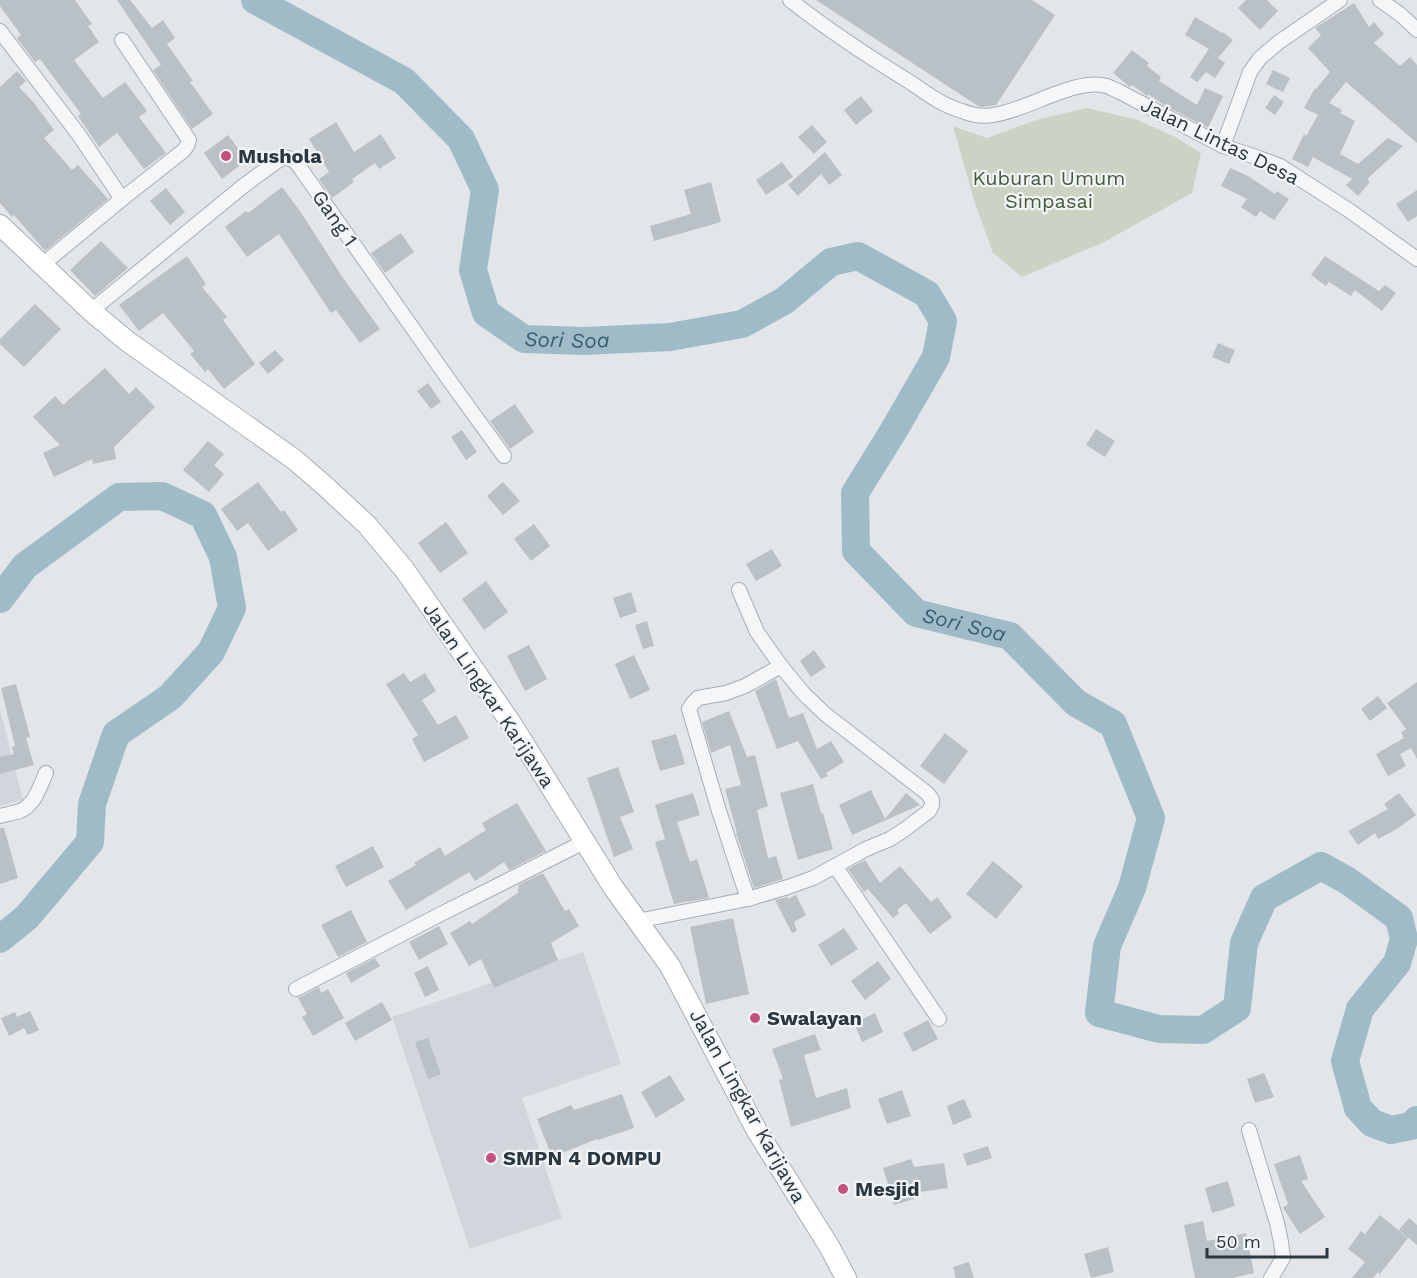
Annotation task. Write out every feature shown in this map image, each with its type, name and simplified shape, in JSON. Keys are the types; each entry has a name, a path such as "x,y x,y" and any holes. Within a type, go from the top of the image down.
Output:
{"main road":[{"name":"Jalan Lingkar Karijawa","path":"0,225 91,311 128,341 295,460 367,525 404,569 511,723 613,887 670,966 757,1131 829,1246 846,1278"}],"street":[{"name":"Jalan Lintas Desa","path":"790,0 812,18 880,64 960,111 993,116 1066,90 1088,85 1106,86 1137,100 1222,146 1280,166 1417,259"},
{"path":"1222,146 1250,72 1260,58 1340,0"},
{"path":"1380,0 1417,30"},
{"path":"0,31 79,135 122,199"},
{"path":"42,265 187,146 189,140 122,40"},
{"name":"Gang 1","path":"91,311 242,187 280,159 290,159 305,175 504,456"},
{"path":"637,921 747,899 813,878 904,831 929,811 932,805 932,800 928,795 825,714 804,694 757,632 739,590"},
{"path":"747,899 689,709 698,698 726,693 745,686 781,666"},
{"path":"0,816 22,810 27,806 35,797 46,773"},
{"path":"296,989 584,842"},
{"path":"835,866 939,1019"},
{"path":"1249,1130 1281,1242 1283,1258 1271,1278"}],"shaded area":[{"path":"0,709 23,800 0,806"},
{"name":"SMPN 4 DOMPU","path":"583,952 621,1064 522,1098 562,1218 470,1249 392,1017"}],"green space":[{"name":"Kuburan Umum Simpasai","path":"1087,108 1138,120 1175,137 1201,153 1192,193 1104,242 1022,277 993,253 974,200 953,126 987,138 1036,120"}],"building":[{"path":"0,0 75,0 92,24 88,26 99,42 74,60 103,98 125,82 147,111 139,117 166,153 144,169 117,133 99,147 78,116 81,114 40,59 35,62 17,38 21,35 0,6"},
{"path":"117,0 130,0 152,28 163,20 175,38 167,44 213,114 192,129 153,70 161,65"},
{"path":"816,0 1032,0 1055,15 996,105 982,107"},
{"path":"1246,0 1267,0 1278,11 1260,30 1238,8"},
{"path":"1354,3 1369,27 1374,22 1384,34 1374,43 1400,66 1410,57 1417,65 1417,143 1346,82 1329,103 1342,110 1340,113 1355,121 1340,154 1358,164 1388,138 1403,146 1367,179 1370,182 1358,196 1346,185 1352,179 1313,157 1308,167 1292,159 1304,134 1306,136 1318,115 1304,108 1315,88 1330,72 1308,48 1321,35 1315,28"},
{"path":"1195,17 1233,40 1218,58 1225,63 1215,78 1206,72 1197,82 1190,77 1209,49 1185,35"},
{"path":"1132,50 1149,63 1147,66 1161,77 1159,81 1197,105 1205,88 1223,96 1208,128 1148,94 1147,96 1132,85 1130,87 1113,73"},
{"path":"1273,70 1290,78 1283,92 1266,84"},
{"path":"17,71 26,81 19,87 54,130 44,138 72,170 78,165 108,199 45,251 14,215 12,217 0,203 0,87"},
{"path":"1274,95 1284,102 1275,115 1265,108"},
{"path":"861,96 873,111 856,125 844,110"},
{"path":"336,122 354,152 381,134 396,158 379,169 375,163 352,179 354,182 332,198 319,179 329,172 309,139"},
{"path":"812,125 827,142 814,154 798,137"},
{"path":"228,135 247,160 222,179 204,153"},
{"path":"825,152 842,175 829,185 821,174 798,196 788,185"},
{"path":"782,162 793,177 766,195 756,180"},
{"path":"1230,168 1248,176 1275,194 1277,191 1289,199 1274,220 1260,211 1256,217 1241,207 1247,199 1221,186"},
{"path":"711,182 721,222 654,241 650,226 691,214 684,190"},
{"path":"282,187 380,329 360,343 336,310 331,313 279,234 247,257 225,227"},
{"path":"166,188 185,212 170,225 150,201"},
{"path":"1417,190 1417,216 1408,222 1396,204"},
{"path":"401,233 414,252 385,273 371,253"},
{"path":"101,241 128,268 95,296 70,270"},
{"path":"187,256 206,284 202,287 227,317 223,320 255,364 224,389 208,369 205,372 190,354 194,351 163,313 139,331 119,305"},
{"path":"1325,256 1379,291 1385,285 1396,293 1382,311 1355,290 1351,296 1329,282 1326,286 1311,275"},
{"path":"35,304 61,329 24,367 0,344 0,339"},
{"path":"1218,343 1235,350 1229,364 1212,357"},
{"path":"275,350 284,360 268,374 259,363"},
{"path":"105,368 129,394 136,387 155,407 114,447 116,459 93,464 92,459 54,477 43,453 60,445 33,417 55,396 63,405"},
{"path":"428,383 441,402 431,409 417,391"},
{"path":"515,404 534,432 510,449 490,421"},
{"path":"1096,429 1115,441 1105,457 1086,445"},
{"path":"462,430 477,452 466,460 451,437"},
{"path":"208,441 224,454 214,465 224,474 209,492 183,470"},
{"path":"258,482 281,512 284,510 298,530 268,551 248,523 237,531 221,509"},
{"path":"503,482 520,501 503,515 487,496"},
{"path":"446,522 468,553 440,573 418,543"},
{"path":"534,524 550,546 531,561 514,539"},
{"path":"772,549 782,566 756,581 746,564"},
{"path":"486,581 508,612 484,630 462,599"},
{"path":"631,592 637,612 620,618 613,598"},
{"path":"647,621 654,646 643,649 635,625"},
{"path":"529,645 547,679 525,691 507,656"},
{"path":"814,650 826,667 811,677 800,661"},
{"path":"634,655 650,690 630,699 615,664"},
{"path":"404,673 410,682 425,673 436,691 422,700 438,725 456,715 469,738 424,762 412,739 418,735 386,684"},
{"path":"776,679 789,718 803,713 817,749 831,741 844,762 826,773 828,776 821,779 798,741 777,749 755,691"},
{"path":"1417,682 1417,759 1411,748 1400,754 1406,766 1388,776 1376,754 1404,738 1401,732 1406,729 1387,703"},
{"path":"16,684 30,737 26,738 34,765 0,774 0,757 14,754 12,747 15,746 1,688"},
{"path":"1378,696 1387,708 1370,721 1361,709"},
{"path":"729,711 747,757 755,755 768,806 757,810 768,858 776,856 783,879 754,888 736,833 725,789 741,785 730,745 711,753 702,722"},
{"path":"945,733 968,751 944,784 920,766"},
{"path":"676,734 685,764 660,771 651,741"},
{"path":"618,767 634,812 620,817 633,849 614,857 587,778"},
{"path":"813,784 833,849 798,860 780,793"},
{"path":"871,790 885,819 906,793 920,805 852,835 839,805"},
{"path":"693,793 700,815 677,822 690,862 697,859 709,898 674,904 655,842 665,839 655,805"},
{"path":"1399,793 1416,815 1378,839 1375,833 1358,845 1348,831 1388,809 1384,804"},
{"path":"517,803 546,851 509,870 504,862 475,881 469,872 406,910 388,881 416,865 414,863 440,847 445,856 486,830 482,823"},
{"path":"0,828 4,828 18,878 0,884"},
{"path":"373,846 384,867 346,887 335,866"},
{"path":"865,860 880,883 900,866 931,902 937,897 952,917 930,934 906,903 897,910 899,913 893,918 868,889 864,892 848,869"},
{"path":"993,861 1023,886 996,919 966,894"},
{"path":"543,873 565,911 569,909 579,926 551,943 558,960 494,988 481,959 469,966 450,933 470,921 472,924 519,892 518,885"},
{"path":"796,895 806,915 794,922 797,931 792,933 775,900 788,897 788,899"},
{"path":"351,910 367,942 338,957 321,925"},
{"path":"733,918 749,994 706,1004 690,927"},
{"path":"439,926 448,944 419,960 409,942"},
{"path":"844,928 858,949 831,966 818,945"},
{"path":"375,958 380,966 351,983 346,973"},
{"path":"878,961 891,979 865,1000 851,981"},
{"path":"428,966 439,990 425,997 414,973"},
{"path":"319,987 321,993 328,989 344,1018 313,1036 302,1017 307,1014 298,998"},
{"path":"382,1002 392,1020 355,1041 345,1023"},
{"path":"30,1011 39,1030 28,1035 24,1028 9,1036 1,1018 15,1012 17,1017"},
{"path":"875,1013 883,1032 862,1042 854,1023"},
{"path":"928,1020 938,1039 913,1052 903,1033"},
{"path":"815,1034 821,1050 804,1055 816,1098 847,1088 851,1108 791,1127 779,1080 783,1079 772,1049"},
{"path":"428,1038 441,1074 428,1079 415,1042"},
{"path":"1264,1073 1274,1097 1255,1103 1247,1079"},
{"path":"670,1075 685,1100 656,1118 641,1092"},
{"path":"902,1090 911,1116 887,1124 878,1099"},
{"path":"622,1094 634,1128 597,1139 552,1157 537,1119 571,1105 574,1110"},
{"path":"964,1099 972,1117 953,1125 947,1106"},
{"path":"988,1146 992,1158 967,1166 963,1154"},
{"path":"1300,1155 1308,1179 1301,1181 1325,1217 1300,1234 1283,1208 1288,1204 1274,1164"},
{"path":"911,1159 914,1167 944,1163 948,1188 913,1193 914,1199 894,1205 883,1168"},
{"path":"1228,1181 1235,1206 1212,1213 1205,1188"},
{"path":"1380,1215 1408,1238 1380,1274 1378,1272 1373,1278 1352,1278 1365,1262 1348,1249 1361,1231 1365,1234"},
{"path":"1409,1218 1417,1225 1417,1245 1399,1230"},
{"path":"1203,1221 1207,1241 1246,1233 1254,1273 1233,1278 1195,1278 1184,1225"},
{"path":"1108,1247 1114,1272 1091,1278 1084,1254"},
{"path":"969,1262 974,1278 956,1278 953,1267"}],"waterway":[{"name":"Sori Soa","path":"255,0 404,81 461,139 485,190 473,270 486,313 524,339 584,341 670,337 742,324 784,301 831,262 858,256 927,294 943,321 936,357 855,493 856,551 916,613 1010,636 1076,703 1113,724 1151,818 1132,888 1107,946 1099,1013 1159,1029 1203,1030 1237,1008 1244,943 1264,898 1321,866 1348,881 1399,918 1404,939 1397,963 1360,1009 1345,1061 1358,1108 1372,1123 1391,1130 1411,1126 1417,1120"},
{"path":"0,599 25,566 119,497 162,496 203,515 223,557 232,608 211,652 170,697 116,734 92,804 90,842 27,917 0,939"}],"place":[{"name":"Mushola","path":"226,156"},
{"name":"Swalayan","path":"755,1018"},
{"name":"SMPN 4 DOMPU","path":"491,1158"},
{"name":"Mesjid","path":"843,1189"}]}
